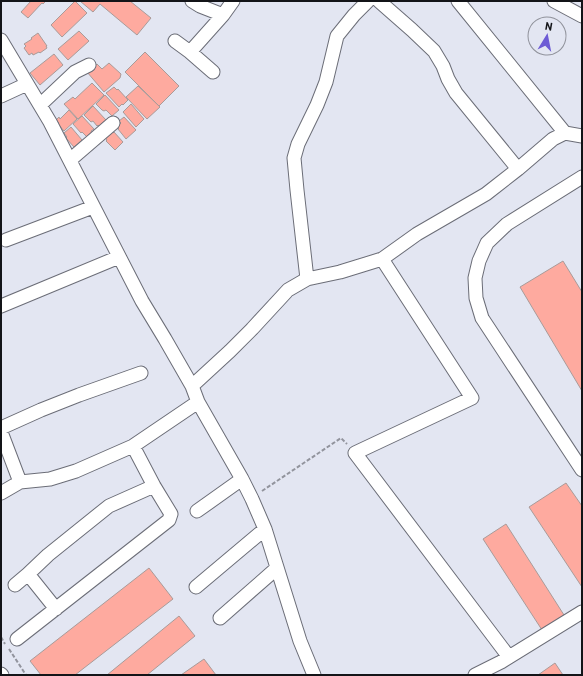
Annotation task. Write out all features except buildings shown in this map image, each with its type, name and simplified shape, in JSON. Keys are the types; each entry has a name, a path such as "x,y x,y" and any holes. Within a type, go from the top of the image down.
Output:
{"street":[{"path":"192,1 200,6 223,15"},
{"path":"190,52 223,15 233,1"},
{"path":"307,279 294,158 298,144 317,105 326,82 337,36 368,1"},
{"path":"379,1 434,51 456,93 518,169"},
{"path":"458,1 565,133"},
{"path":"554,1 582,16"},
{"path":"1,40 50,122 142,301 192,386 198,402 252,499 265,530 300,641 314,675"},
{"path":"175,41 213,72"},
{"path":"40,105 75,72 89,65"},
{"path":"1,96 27,84"},
{"path":"70,160 113,123"},
{"path":"192,386 252,329 288,290 307,279 340,272 382,259 418,234 486,194 553,139 565,133 582,136"},
{"path":"582,177 507,224 487,243 479,261 475,278 476,298 482,318 582,470"},
{"path":"6,240 31,224 93,207"},
{"path":"1,306 119,257"},
{"path":"382,259 472,398 355,453 509,657"},
{"path":"1,428 79,395 141,373"},
{"path":"1,493 20,482 50,479 76,472 133,446 198,402"},
{"path":"1,432 20,482"},
{"path":"17,639 169,520 171,514 133,446"},
{"path":"197,511 242,479"},
{"path":"15,585 48,555 59,538 109,506 154,486"},
{"path":"196,587 212,565 265,530"},
{"path":"220,618 277,568"},
{"path":"28,574 56,608"},
{"path":"475,675 509,657 582,612"}],"path":[{"path":"252,499 341,438 355,453"},
{"path":"1,637 26,675"}]}
